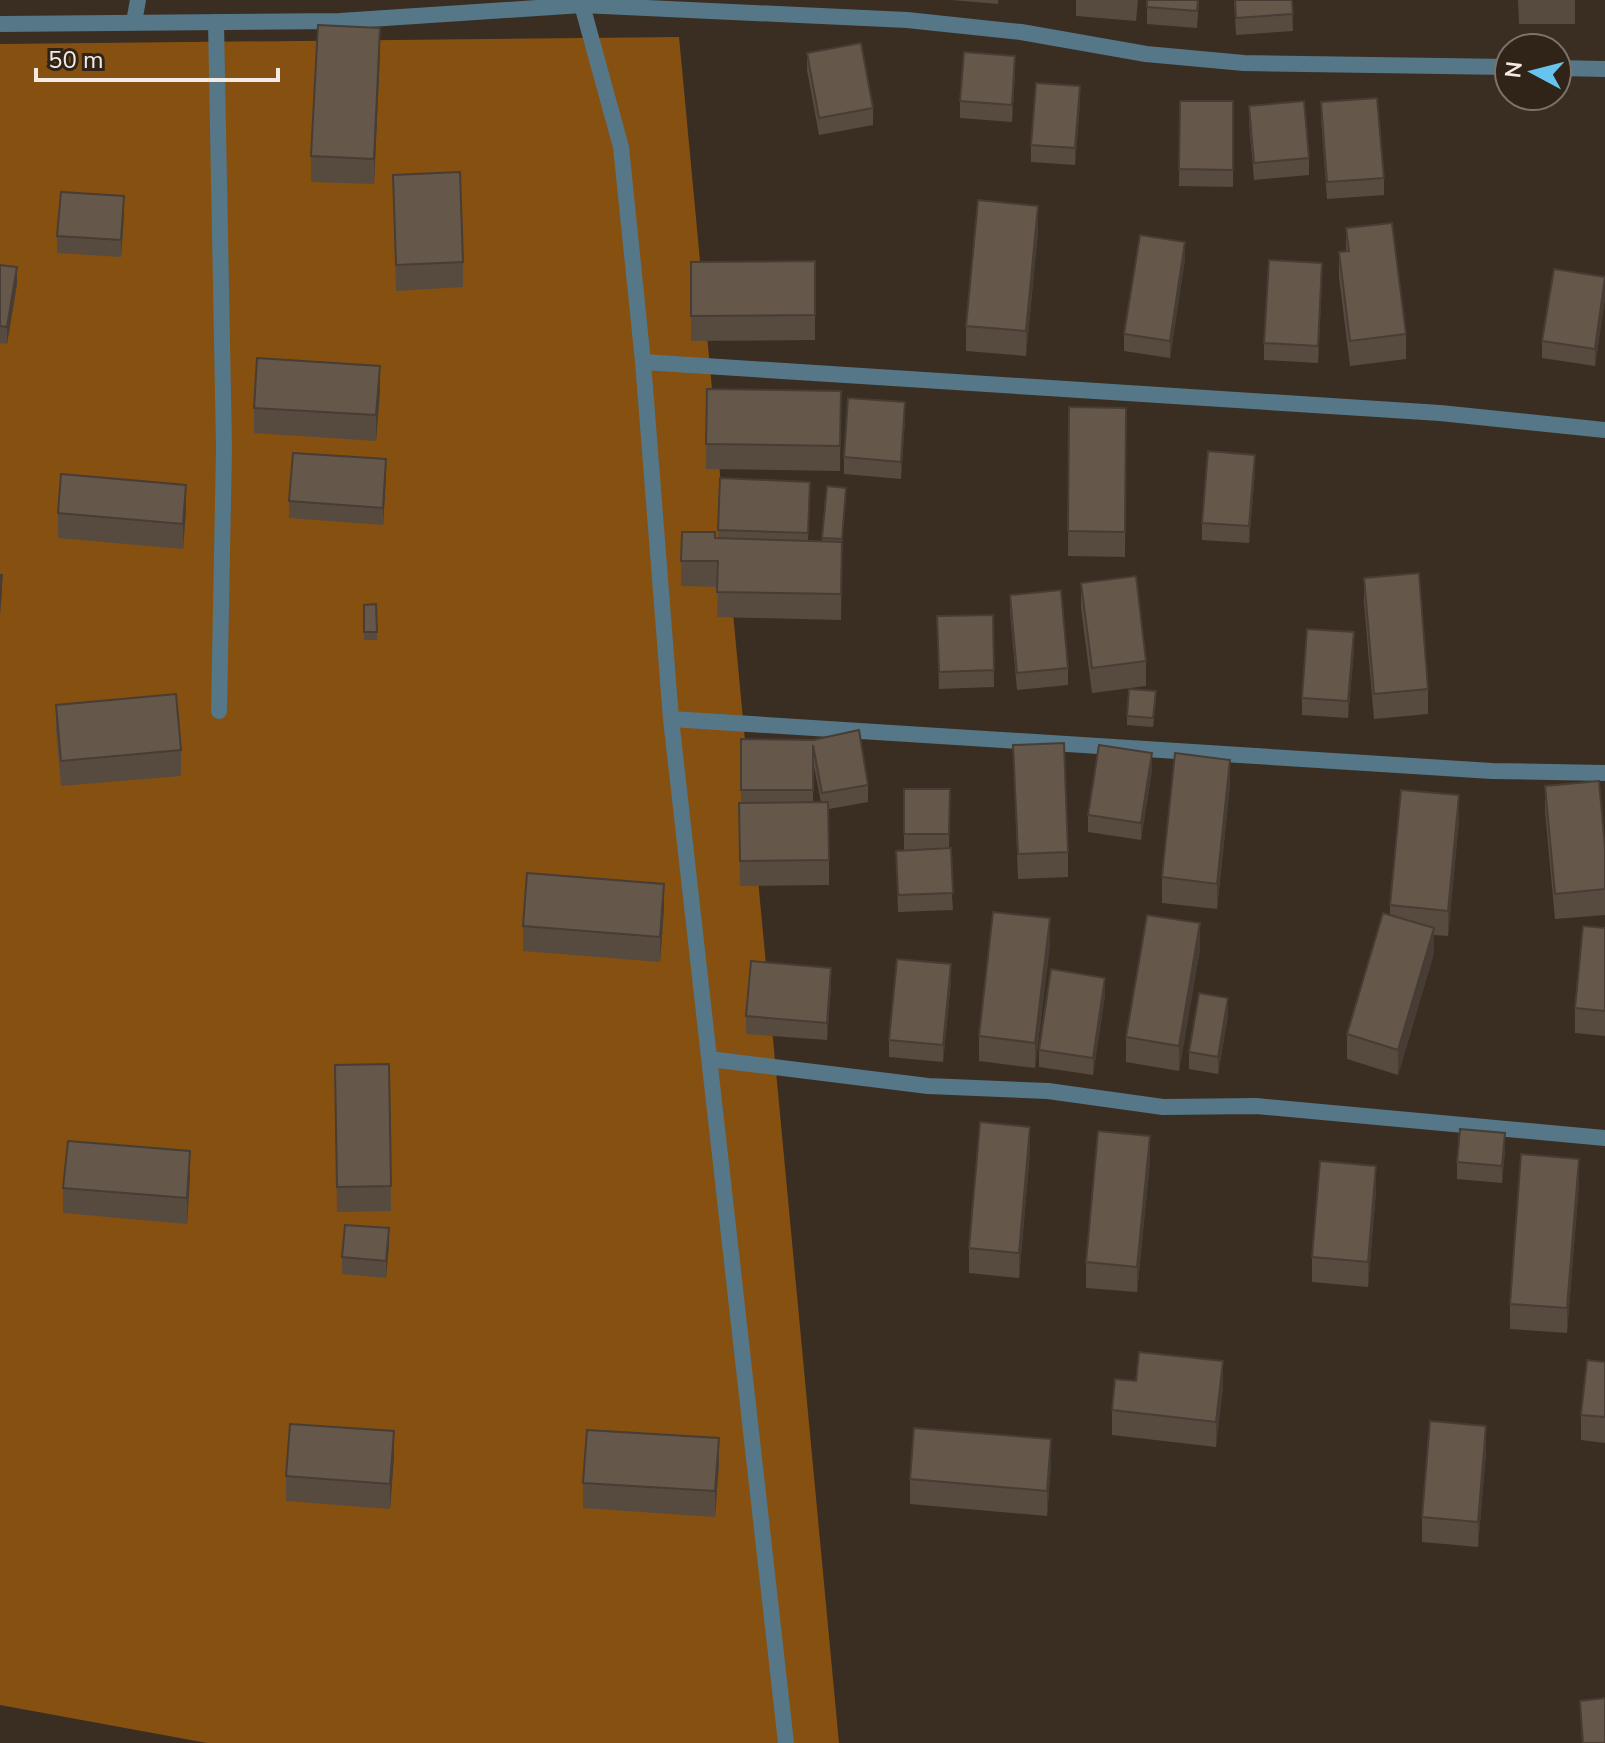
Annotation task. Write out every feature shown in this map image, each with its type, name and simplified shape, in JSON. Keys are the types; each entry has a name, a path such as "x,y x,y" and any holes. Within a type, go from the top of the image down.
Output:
{"street":[{"path":"134,22 138,0"},
{"path":"0,24 340,21 582,5 907,20 1021,32 1146,54 1244,63 1493,67"},
{"path":"582,5 621,147 643,362 671,719 786,1743"},
{"path":"216,22 224,448 219,711"},
{"path":"1573,68 1605,69"},
{"path":"643,362 1440,413 1605,430"},
{"path":"671,719 1492,771 1605,773"},
{"path":"710,1059 928,1086 1048,1091 1163,1107 1256,1106 1605,1138"}],"shaded area":[{"path":"679,37 839,1743 207,1743 0,1705 0,44"}],"building":[{"path":"1147,0 1198,0 1197,11 1147,7"},
{"path":"1235,0 1292,0 1293,14 1236,18"},
{"path":"318,25 380,28 374,159 311,156"},
{"path":"861,43 873,108 819,118 807,53"},
{"path":"964,52 1015,56 1012,105 960,101"},
{"path":"1036,83 1080,86 1075,148 1031,145"},
{"path":"1377,98 1384,178 1327,182 1321,102"},
{"path":"1180,101 1233,101 1233,170 1179,169"},
{"path":"1304,101 1309,158 1254,163 1249,106"},
{"path":"460,172 463,262 396,265 393,175"},
{"path":"61,192 124,196 121,240 57,236"},
{"path":"978,200 1038,206 1026,331 966,326"},
{"path":"1392,223 1406,334 1350,341 1339,252 1349,251 1346,228"},
{"path":"1140,235 1185,242 1170,341 1124,334"},
{"path":"1269,260 1322,263 1318,346 1264,343"},
{"path":"815,261 815,315 691,316 691,262"},
{"path":"0,265 17,267 7,327 0,326"},
{"path":"1554,269 1605,277 1595,349 1542,341"},
{"path":"257,358 380,366 376,415 254,408"},
{"path":"707,389 841,391 840,446 706,444"},
{"path":"848,398 905,402 901,462 844,457"},
{"path":"1069,407 1126,408 1125,532 1068,531"},
{"path":"1208,451 1255,455 1249,526 1202,523"},
{"path":"293,453 386,459 383,508 289,501"},
{"path":"61,474 186,485 183,524 58,513"},
{"path":"720,478 810,482 808,533 718,530"},
{"path":"827,486 846,488 842,539 822,538"},
{"path":"682,532 715,532 715,538 842,542 841,594 717,592 718,561 681,561"},
{"path":"1419,573 1428,689 1374,694 1364,578"},
{"path":"1136,576 1146,661 1092,668 1081,583"},
{"path":"1061,590 1068,668 1017,673 1010,595"},
{"path":"376,604 377,632 364,632 364,605"},
{"path":"993,615 994,670 939,672 937,616"},
{"path":"1307,629 1354,632 1348,701 1302,698"},
{"path":"1129,689 1156,691 1153,718 1127,716"},
{"path":"176,694 181,750 61,761 56,705"},
{"path":"859,730 868,785 822,793 813,745 813,790 741,790 741,739 813,740"},
{"path":"1064,743 1068,852 1018,854 1013,745"},
{"path":"1099,745 1152,753 1141,823 1088,815"},
{"path":"1175,753 1230,760 1217,884 1162,877"},
{"path":"1599,781 1605,889 1555,894 1545,786"},
{"path":"904,789 950,789 949,834 904,834"},
{"path":"1401,790 1459,795 1448,911 1390,905"},
{"path":"828,802 829,860 740,861 739,803"},
{"path":"951,848 953,893 898,895 896,851"},
{"path":"527,873 664,884 660,937 523,926"},
{"path":"993,912 1050,918 1035,1043 979,1036"},
{"path":"1383,913 1434,928 1398,1050 1347,1034"},
{"path":"1147,915 1200,923 1179,1046 1126,1037"},
{"path":"1583,926 1605,928 1605,1011 1575,1008"},
{"path":"897,959 951,964 943,1045 889,1040"},
{"path":"751,961 831,968 827,1023 746,1016"},
{"path":"1051,969 1105,978 1093,1058 1039,1050"},
{"path":"1199,993 1228,998 1218,1057 1189,1052"},
{"path":"389,1064 391,1186 337,1187 335,1065"},
{"path":"980,1122 1030,1127 1019,1253 969,1248"},
{"path":"1460,1129 1505,1133 1502,1166 1457,1162"},
{"path":"1098,1131 1150,1136 1137,1267 1086,1262"},
{"path":"68,1141 190,1151 187,1198 63,1188"},
{"path":"1521,1154 1579,1159 1567,1308 1510,1304"},
{"path":"1320,1161 1376,1166 1368,1262 1312,1257"},
{"path":"345,1225 389,1228 386,1261 342,1257"},
{"path":"1139,1352 1223,1361 1216,1422 1112,1410 1115,1379 1136,1381"},
{"path":"1587,1360 1605,1362 1605,1417 1581,1415"},
{"path":"1430,1421 1486,1426 1478,1522 1422,1517"},
{"path":"290,1424 394,1431 390,1484 286,1476"},
{"path":"914,1428 1051,1439 1047,1491 910,1479"},
{"path":"587,1430 719,1438 715,1491 583,1483"},
{"path":"1605,1698 1605,1743 1583,1743 1580,1701"}]}
